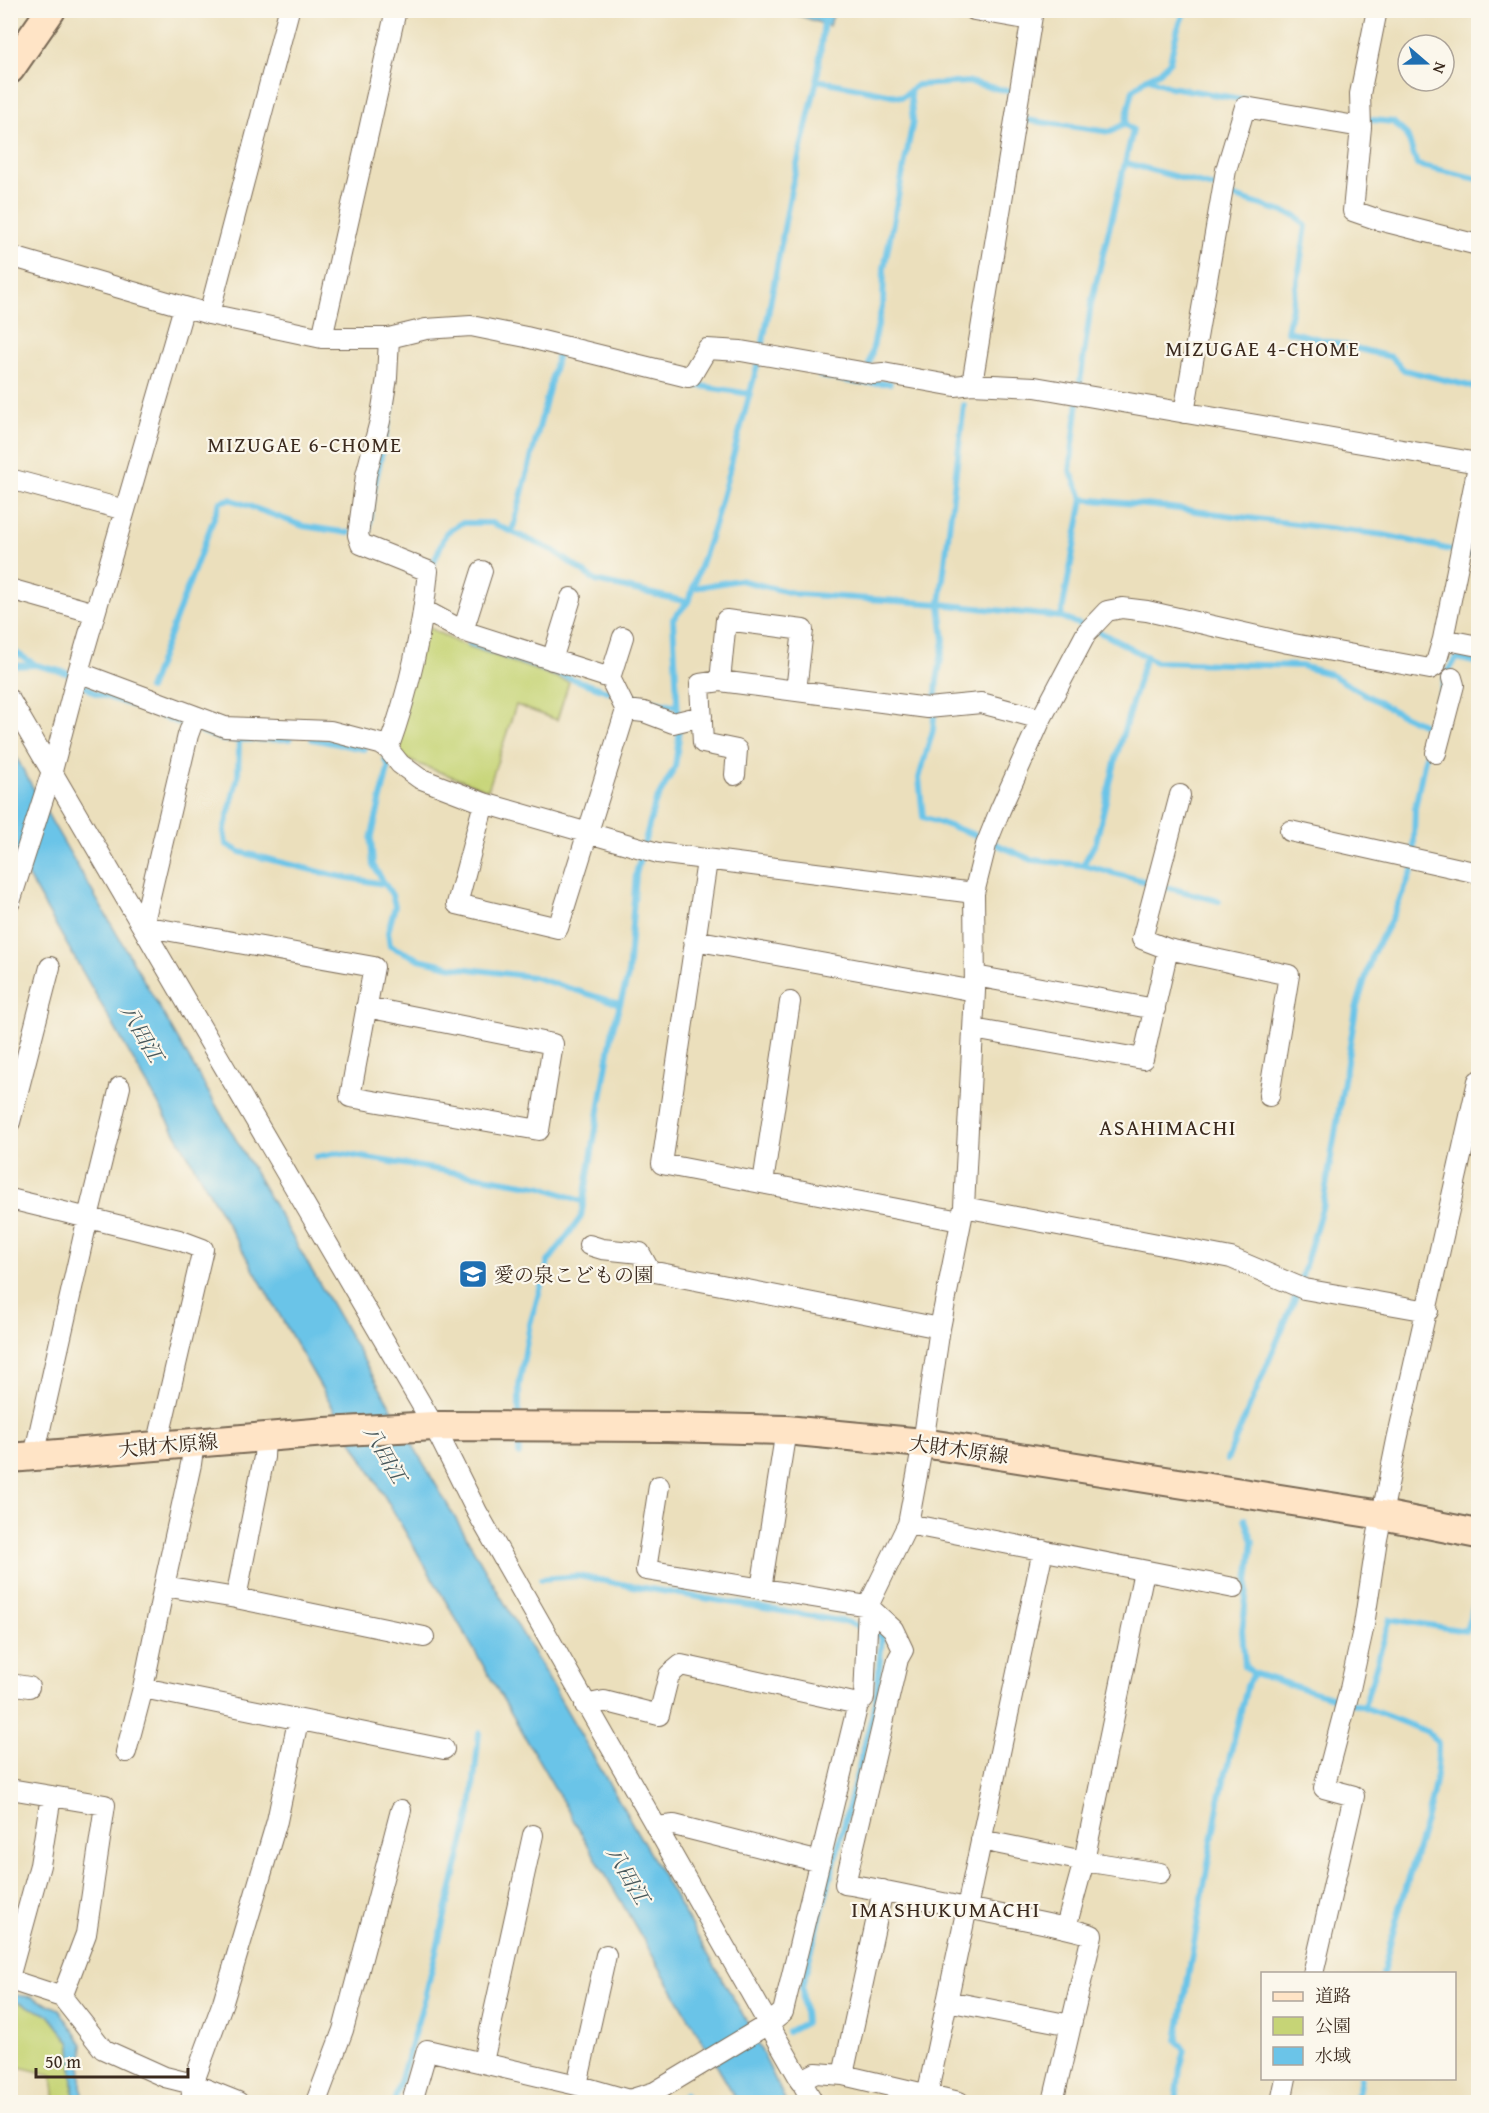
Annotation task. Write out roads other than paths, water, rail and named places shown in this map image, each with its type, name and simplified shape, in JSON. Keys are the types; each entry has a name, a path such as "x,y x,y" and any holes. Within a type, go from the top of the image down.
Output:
{"street":[{"path":"10,69 51,10"},
{"path":"209,314 289,10"},
{"path":"322,338 396,10"},
{"path":"972,384 1032,15 974,10"},
{"path":"1377,10 1360,93 1361,119 1353,211 1379,220 1479,245"},
{"path":"1184,413 1226,170 1245,107 1361,119"},
{"path":"10,256 209,314 322,338 389,339 426,329 471,326 526,337 688,377 691,376 707,349 761,355 873,374 883,373 955,386 972,384 1035,387 1479,465 1473,517 1461,553 1443,639 1435,666 1430,669 1288,643 1147,611 1122,608 1107,611 1089,629 1041,719 988,839 974,893 975,983 962,1214 940,1328 924,1443 908,1524 868,1606 864,1698 858,1704 783,2012 768,2024 694,2070 655,2092 629,2101 577,2085 427,2050 412,2103"},
{"path":"12,896 52,771 76,680 184,307"},
{"path":"384,746 407,697 424,610 428,571 361,544 358,535 366,475 386,389 389,339"},
{"path":"10,479 125,510"},
{"path":"463,631 482,571"},
{"path":"10,590 95,614"},
{"path":"552,660 572,598"},
{"path":"424,610 463,631 610,678"},
{"path":"720,681 726,620 803,630 796,691"},
{"path":"484,803 457,904 558,928 626,710 610,678 623,637"},
{"path":"1443,639 1479,646"},
{"path":"1436,753 1454,685 1452,678"},
{"path":"76,680 192,724 225,728 330,731 384,746 400,764 419,778 484,803 642,848 706,861 974,893"},
{"path":"686,720 700,684 720,681 934,707 981,703 1041,719"},
{"path":"10,700 434,1426 477,1512 585,1706 813,2103"},
{"path":"626,710 686,720 703,743 737,750 735,775"},
{"path":"143,926 192,724"},
{"path":"1180,795 1142,939 1168,950 1289,975 1269,1096"},
{"path":"1290,831 1479,873"},
{"path":"706,861 662,1164 763,1183 1231,1258 1299,1287 1428,1311"},
{"path":"143,926 374,967 366,1007 350,1097 539,1130 553,1044 366,1007"},
{"path":"694,940 1155,1009"},
{"path":"973,1029 1143,1059 1168,950"},
{"path":"10,1122 50,967"},
{"path":"763,1183 790,1002"},
{"path":"1313,1972 1354,1796 1324,1788 1350,1689 1364,1625 1397,1440 1479,1081"},
{"path":"22,1457 88,1217 120,1087"},
{"path":"10,1199 179,1240 203,1249 156,1446"},
{"path":"589,1245 602,1249 640,1253 650,1271 940,1328"},
{"name":"大財木原線","path":"22,1457 326,1432 434,1426 786,1430 924,1443 1382,1515 1479,1534"},
{"path":"761,1589 786,1430"},
{"path":"236,1598 264,1457 265,1437"},
{"path":"126,1752 143,1688 192,1464 194,1443"},
{"path":"659,1486 646,1570 868,1606 893,1629 903,1650 898,1659 845,1884 1066,1927 1092,1935 1053,2103"},
{"path":"908,1524 1234,1588"},
{"path":"927,2096 1043,1550"},
{"path":"1066,1927 1084,1861 1144,1571"},
{"path":"164,1586 236,1598 424,1637"},
{"path":"585,1706 604,1701 659,1716 669,1675 681,1665 858,1704"},
{"path":"143,1688 444,1749"},
{"path":"192,2093 223,2002 277,1821 298,1721"},
{"path":"10,1789 105,1805 86,1934 62,1997"},
{"path":"10,1974 40,1865 51,1796"},
{"path":"316,2103 343,2030 401,1810"},
{"path":"656,1827 674,1825 820,1862"},
{"path":"483,2062 533,1835"},
{"path":"981,1840 1084,1861 1160,1873"},
{"path":"843,2076 883,1890"},
{"path":"577,2085 606,1955"},
{"path":"10,1980 62,1997 104,2049 165,2077 192,2093 238,2103"},
{"path":"947,2001 1071,2025"},
{"path":"800,2081 816,2073 843,2076 959,2103"},
{"path":"1281,2103 1286,2080"}],"water":[{"path":"786,11 806,11 820,15 822,11 835,11 829,26"},
{"name":"八田江","path":"10,746 749,2025 786,2102 738,2102 333,1408 11,847"},
{"path":"14,1995 32,1997 59,2009 83,2044 81,2086 86,2102 74,2102 71,2043 49,2015 15,2001"}],"waterway":[{"path":"1061,617 1083,499 1070,471 1080,383 1091,304 1133,130 1125,124 1133,90 1147,78 1160,72 1170,61 1185,10"},
{"path":"519,1420 519,1386 530,1324 548,1262 581,1217 613,1028 628,976 636,874 655,803 675,767 679,737 673,619 688,602 715,523 762,348 791,190 817,80 824,21 820,19"},
{"path":"1147,78 1170,87 1247,100"},
{"path":"817,80 902,97 917,85 969,82 1012,92 1012,96"},
{"path":"869,365 883,302 884,268 913,121 910,91"},
{"path":"1363,119 1393,122 1407,135 1417,165 1478,179"},
{"path":"1026,120 1110,132 1125,124"},
{"path":"1126,163 1213,187"},
{"path":"1232,196 1296,216 1306,226 1287,331 1391,357 1404,370 1478,388"},
{"path":"512,532 558,354"},
{"path":"820,376 860,383 890,383"},
{"path":"689,384 750,394"},
{"path":"371,539 368,537 374,488 393,401"},
{"path":"964,405 940,604 944,641 937,681 933,730 919,778 923,817 973,834 1032,860 1083,865 1096,842 1117,754 1146,656"},
{"path":"149,689 220,502 230,499 303,526 349,533"},
{"path":"1083,499 1384,535 1478,556"},
{"path":"428,562 433,564 446,533 461,523 492,523 554,551 596,581 688,602"},
{"path":"693,588 739,580 797,594 940,604 1061,617 1108,636 1156,662 1301,666 1330,674 1394,711 1431,728"},
{"path":"469,643 610,692"},
{"path":"10,649 36,665 67,673 95,693 224,740 290,739"},
{"path":"1227,1460 1296,1296 1323,1205 1356,1009 1373,953 1391,920 1413,869 1415,808 1431,728 1447,672 1457,658 1478,663"},
{"path":"10,666 35,665"},
{"path":"628,696 677,706"},
{"path":"239,739 238,776 224,831 226,844 240,852 332,875 383,884"},
{"path":"312,739 364,749"},
{"path":"385,760 389,765 371,839 373,865 392,895 395,906 388,932 390,946 419,959 453,967 533,977 620,1004"},
{"path":"1083,865 1219,901"},
{"path":"316,1157 337,1153 543,1187 584,1202"},
{"path":"519,1433 519,1454"},
{"path":"1245,1519 1253,1541 1242,1631 1245,1666 1253,1673 1364,1707 1428,1732 1438,1743 1437,1770 1432,1796 1384,1972"},
{"path":"541,1579 578,1576 847,1622 882,1637 876,1701 802,1987 805,2023 788,2032"},
{"path":"1364,1707 1390,1619 1466,1631 1478,1591"},
{"path":"1176,2102 1180,2068 1185,2051 1177,2040 1219,1801 1247,1686 1253,1673"},
{"path":"394,2102 425,1997 471,1810 479,1733"},
{"path":"10,1997 23,2000"},
{"path":"1356,2102 1361,2080"},
{"path":"680,2102 685,2094"}],"place":[{"name":"愛の泉こどもの園","path":"473,1274"}],"district":[{"name":"MIZUGAE 4-CHOME","path":"1263,348"},
{"name":"MIZUGAE 6-CHOME","path":"305,444"},
{"name":"ASAHIMACHI","path":"1168,1127"},
{"name":"IMASHUKUMACHI","path":"946,1909"}]}
